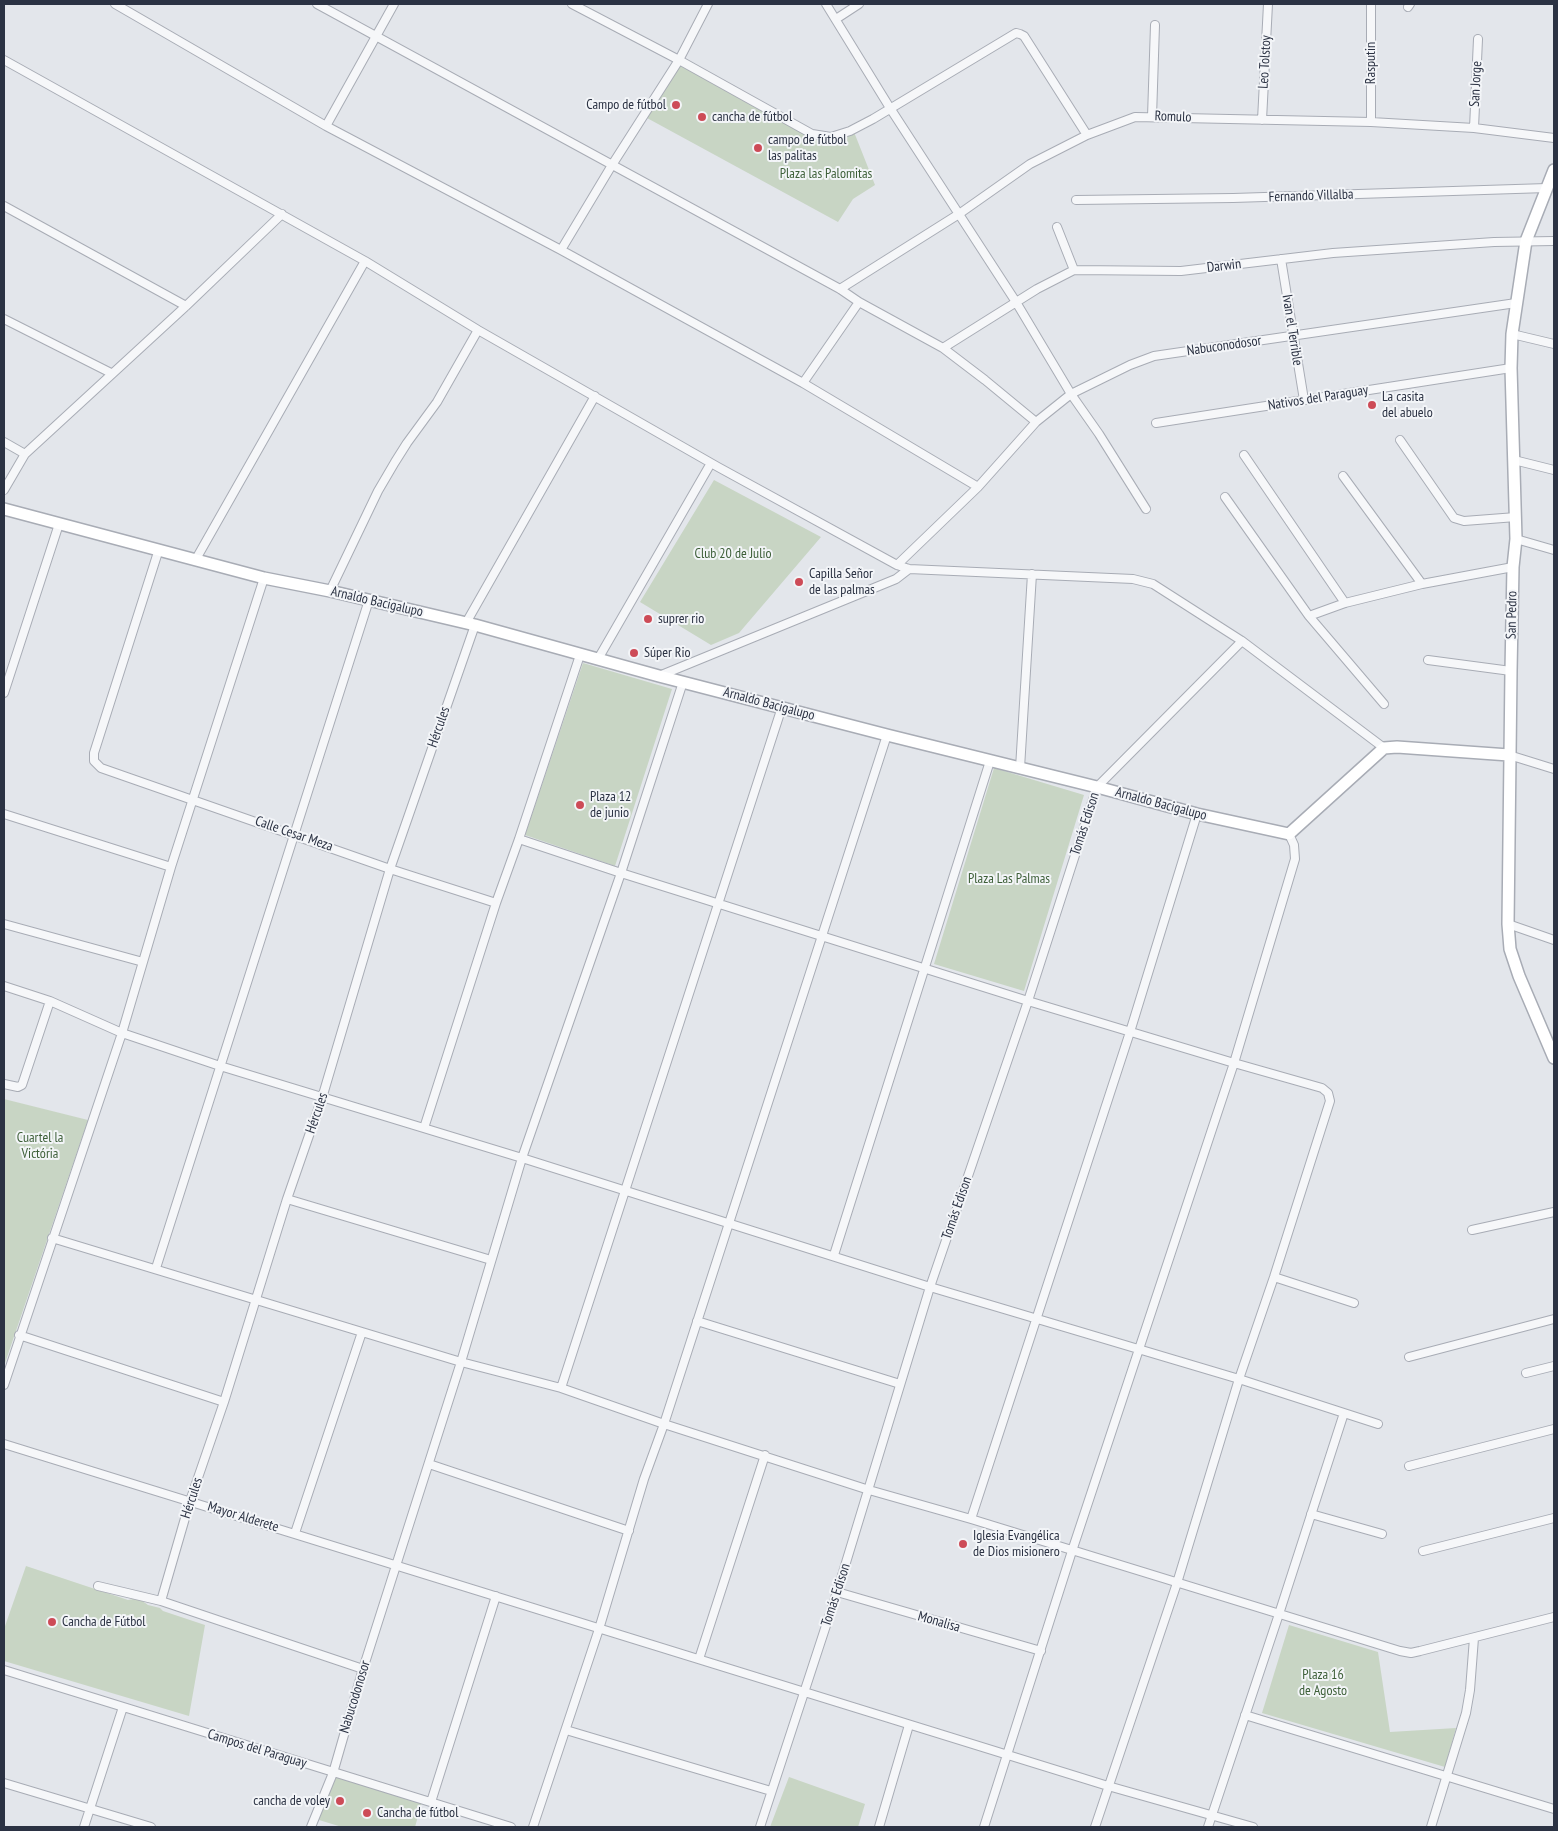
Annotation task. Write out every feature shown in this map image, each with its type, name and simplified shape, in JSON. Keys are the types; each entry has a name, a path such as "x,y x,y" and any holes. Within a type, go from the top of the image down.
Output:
{"street":[{"path":"115,4 326,126 561,250 803,383 978,487"},
{"path":"317,4 840,289 943,348 1036,422"},
{"path":"326,126 394,4"},
{"path":"572,4 815,135 834,137 850,131 1016,33 1020,34 1024,36 1087,135"},
{"path":"561,250 612,165 679,60 708,4"},
{"path":"826,4 890,108 1016,302 1071,394 1099,434 1146,509"},
{"path":"836,19 859,4"},
{"name":"Leo Tolstoy","path":"1262,120 1268,4"},
{"name":"Rasputin","path":"1371,4 1371,122"},
{"path":"1152,116 1156,25"},
{"name":"San Jorge","path":"1474,128 1478,39"},
{"path":"4,60 282,214 365,261 478,330 711,463 897,565 909,569 1133,579 1153,584 1242,642 1384,748"},
{"name":"Romulo","path":"840,289 959,214 1030,164 1087,135 1129,118 1152,116 1371,122 1474,128 1554,138"},
{"name":"San Pedro","path":"1554,170 1526,241 1512,334 1511,368 1516,539 1513,567 1509,755 1508,924 1510,949 1519,976 1554,1055"},
{"name":"Fernando Villalba","path":"1076,200 1233,198 1546,188"},
{"path":"4,206 186,306"},
{"path":"4,490 25,454 186,306 282,214"},
{"path":"1057,227 1074,270"},
{"name":"Darwin","path":"943,348 1037,289 1074,270 1181,271 1333,253 1526,241 1554,241"},
{"name":"Ivan el Terrible","path":"1281,259 1304,400"},
{"path":"196,559 365,261"},
{"path":"803,383 860,302"},
{"name":"Nabuconodosor","path":"897,565 978,487 1036,422 1071,394 1108,375 1154,356 1516,303"},
{"path":"4,319 111,373"},
{"path":"330,591 382,484 407,443 437,402 478,330"},
{"path":"1512,334 1554,344"},
{"name":"Nativos del Paraguay","path":"1156,423 1511,368"},
{"name":"Hércules","path":"161,1601 190,1501 224,1402 287,1199 322,1098 390,869 470,624 595,396"},
{"path":"1400,440 1454,518 1464,521 1516,517"},
{"path":"4,442 25,454"},
{"path":"1244,455 1345,603"},
{"path":"1514,460 1554,470"},
{"path":"598,659 711,463"},
{"path":"1343,476 1422,584"},
{"path":"1225,497 1309,616 1384,704"},
{"name":"Arnaldo Bacigalupo","path":"4,509 264,578 330,591 470,624 659,676 1197,814 1289,834"},
{"path":"4,693 59,524"},
{"path":"1516,539 1554,550"},
{"name":"Calle Cesar Meza","path":"159,549 94,753 94,762 101,768 390,869 496,903"},
{"path":"1309,616 1345,603 1422,584 1513,567"},
{"path":"659,676 896,579 909,569"},
{"path":"1020,768 1032,574"},
{"path":"4,1385 19,1335 122,1033 171,867 264,578"},
{"path":"156,1268 369,600"},
{"name":"Tomás Edison","path":"760,1827 837,1592 930,1287 1028,1001 1097,787 1242,642"},
{"path":"424,1128 496,903 580,655"},
{"path":"1428,660 1511,671"},
{"name":"Nabucodonosor","path":"311,1827 332,1773 363,1669 461,1362 522,1158 621,873 683,682"},
{"path":"561,1388 782,707"},
{"path":"532,1827 599,1629 644,1479 664,1424 887,735"},
{"path":"984,1827 1072,1551 1234,1064 1295,858 1294,845 1289,834 1384,748 1397,747 1509,755 1554,769"},
{"path":"834,1255 990,761"},
{"path":"4,814 171,867"},
{"path":"972,1519 1130,1032 1197,814"},
{"path":"519,839 1028,1001 1234,1064 1322,1088 1328,1092 1330,1101 1274,1277 1239,1379 1177,1583 1095,1827"},
{"path":"1508,924 1554,940"},
{"path":"4,925 143,962"},
{"path":"4,986 50,1001 122,1033 220,1066 522,1158 728,1224 834,1255 930,1287 1239,1379 1378,1424"},
{"path":"4,1084 18,1087 22,1085 50,1001"},
{"path":"287,1199 491,1260"},
{"path":"1472,1230 1554,1212"},
{"path":"52,1238 461,1362 561,1388 664,1424 869,1490 972,1519 1400,1651 1411,1653 1554,1617"},
{"path":"1274,1277 1354,1303"},
{"path":"1409,1358 1554,1320"},
{"path":"697,1321 900,1384"},
{"path":"295,1533 362,1332"},
{"path":"19,1335 224,1402"},
{"path":"1526,1373 1554,1366"},
{"path":"1208,1827 1280,1614 1344,1413"},
{"path":"1409,1466 1554,1429"},
{"name":"Mayor Alderete","path":"4,1444 1108,1786 1253,1827"},
{"path":"699,1659 765,1456"},
{"path":"429,1464 629,1531"},
{"path":"1311,1514 1382,1534"},
{"path":"1423,1551 1554,1518"},
{"path":"98,1586 161,1601 363,1669"},
{"name":"Monalisa","path":"837,1592 1041,1651"},
{"path":"431,1802 496,1596"},
{"path":"1431,1827 1466,1713 1474,1638"},
{"name":"Campos del Paraguay","path":"4,1670 511,1827"},
{"path":"84,1827 123,1707"},
{"path":"1245,1715 1554,1809"},
{"path":"879,1827 909,1724"},
{"path":"566,1730 771,1792"},
{"path":"4,1783 151,1827"}],"green space":[{"name":"Plaza las Palomitas","path":"679,65 815,140 854,132 875,185 853,199 838,222 647,118"},
{"name":"Club 20 de Julio","path":"714,480 821,537 739,633 711,645 640,602"},
{"name":"Plaza 12 de junio","path":"583,663 672,689 615,866 525,835"},
{"name":"Plaza Las Palmas","path":"994,768 1084,795 1024,991 934,964"},
{"name":"Cuartel la Victória","path":"4,1099 88,1120 4,1366"},
{"path":"26,1566 128,1600 141,1600 163,1611 205,1625 189,1716 4,1661 4,1629"},
{"name":"Plaza 16 de Agosto","path":"1289,1625 1378,1652 1390,1732 1456,1728 1445,1767 1262,1713"},
{"path":"333,1776 422,1802 415,1827 342,1827 319,1820"},
{"path":"789,1777 865,1804 858,1827 770,1827"}],"place":[{"name":"Campo de fútbol","path":"676,105"},
{"name":"cancha de fútbol","path":"702,117"},
{"name":"campo de fútbol las palitas","path":"758,148"},
{"name":"La casita del abuelo","path":"1372,405"},
{"name":"Capilla Señor de las palmas","path":"799,582"},
{"name":"suprer rio","path":"648,619"},
{"name":"Súper Rio","path":"634,653"},
{"name":"Plaza 12 de junio","path":"580,805"},
{"name":"Iglesia Evangélica de Dios misionero","path":"963,1544"},
{"name":"Cancha de Fútbol","path":"52,1622"},
{"name":"cancha de voley","path":"340,1801"},
{"name":"Cancha de fútbol","path":"367,1813"}]}
